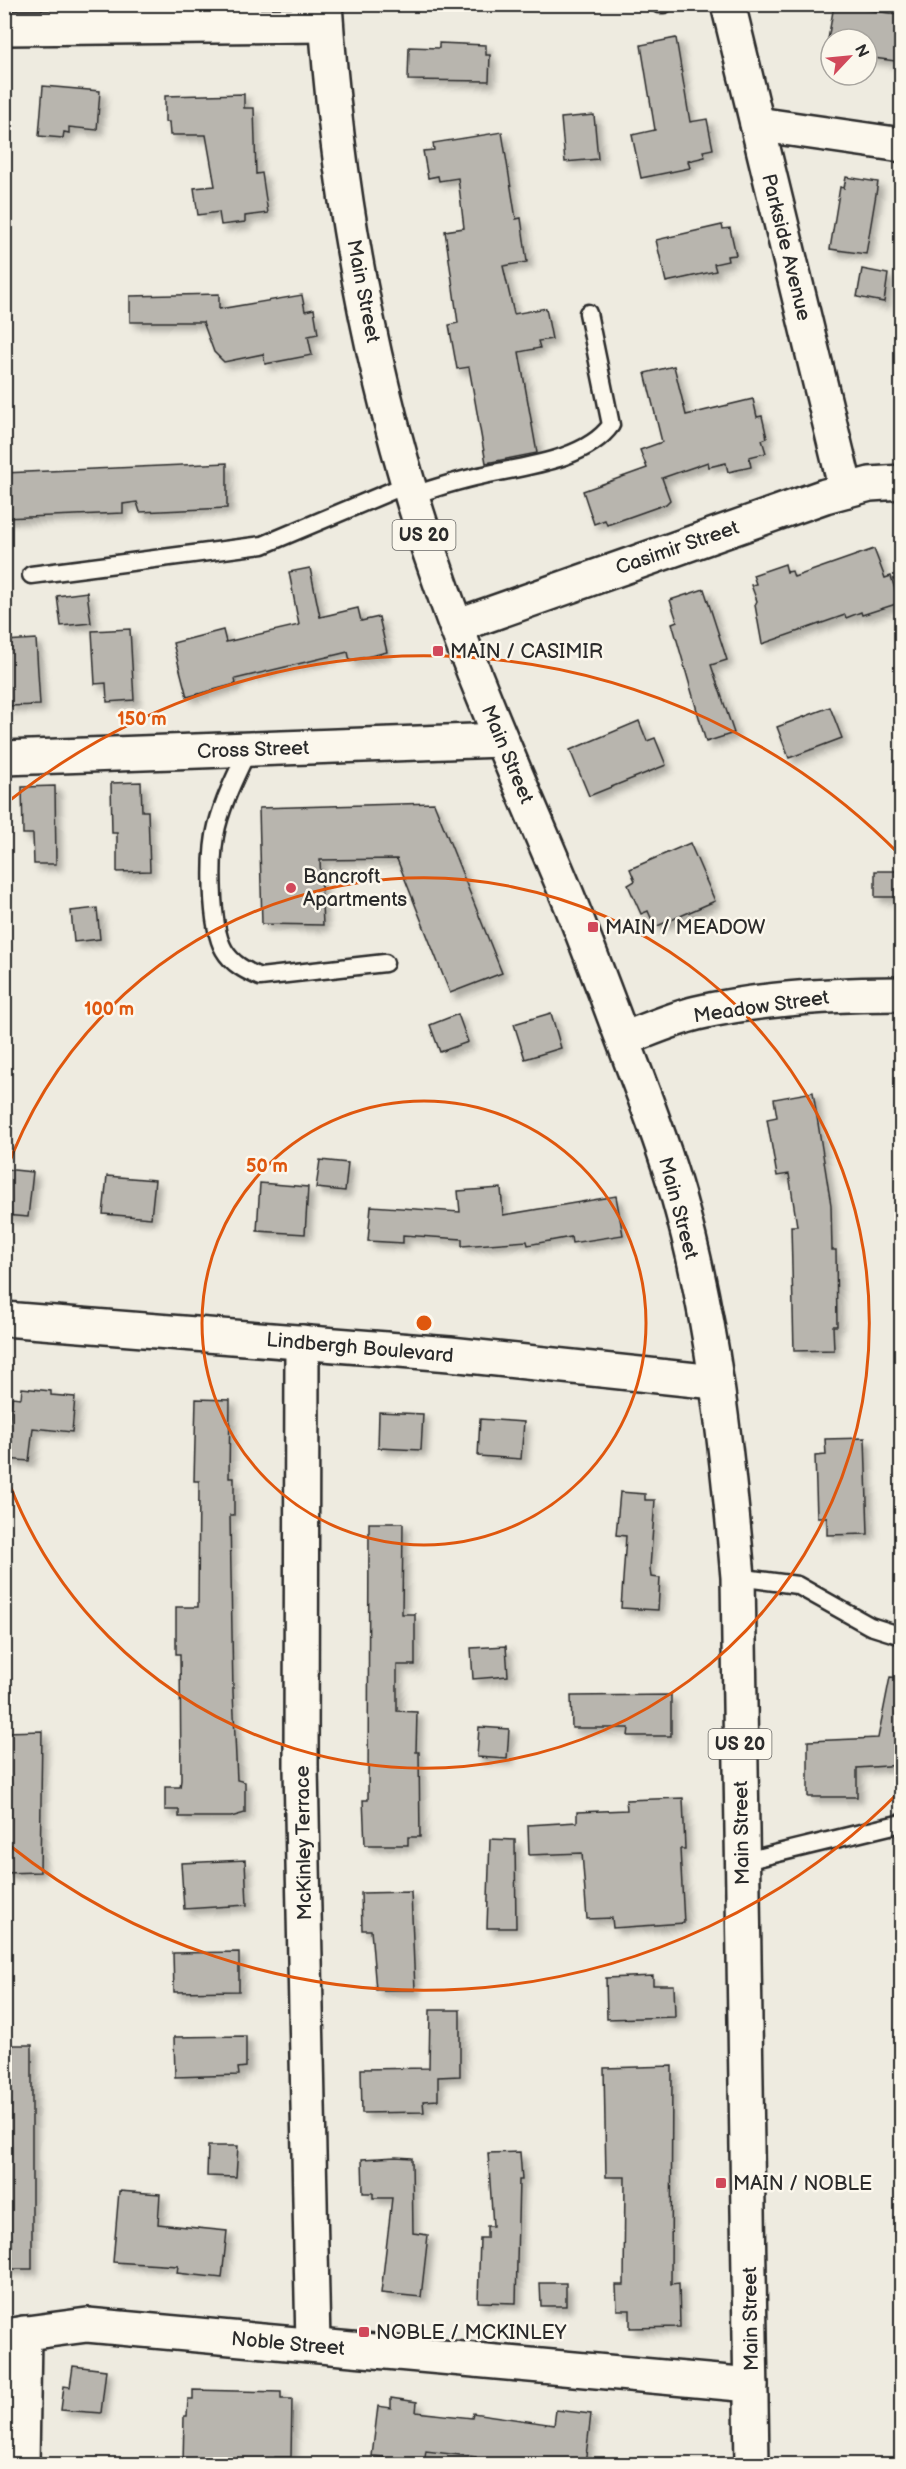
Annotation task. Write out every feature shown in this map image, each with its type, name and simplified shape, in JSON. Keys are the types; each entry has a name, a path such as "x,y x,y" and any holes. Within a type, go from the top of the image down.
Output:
{"street":[{"name":"Parkside Avenue","path":"728,4 846,490"},
{"path":"4,28 94,16 325,15"},
{"name":"Main Street","path":"325,15 336,126 354,244 374,347 410,490 456,626 501,740 567,895 648,1103 680,1205 700,1291 729,1478 738,1577 752,2464"},
{"path":"757,124 902,145"},
{"name":"Casimir Street","path":"456,626 846,490 902,482"},
{"name":"Cross Street","path":"4,758 501,740"},
{"name":"Meadow Street","path":"624,1039 679,1018 727,1008 832,995 902,994"},
{"name":"Lindbergh Boulevard","path":"4,1318 450,1354 715,1382"},
{"name":"McKinley Terrace","path":"302,1342 301,1767 310,2127 312,2345"},
{"name":"Noble Street","path":"14,2335 87,2325 751,2385"},
{"path":"14,2335 22,2464"}],"lane":[{"path":"659,4 664,4"},
{"path":"31,575 263,545 410,490 550,460 603,436 611,424 588,313"},
{"path":"248,750 222,808 213,847 216,925 224,950 242,969 260,977 385,963"},
{"path":"738,1577 797,1585 870,1626 902,1636"},
{"path":"741,1862 902,1823"}],"building":[{"path":"834,5 902,15 902,62 879,59 879,27 830,27"},
{"path":"676,38 690,122 707,119 713,149 703,151 705,157 688,161 690,168 641,178 632,135 655,130 641,45"},
{"path":"439,43 486,45 486,55 490,55 489,81 408,80 409,47 439,48"},
{"path":"43,86 100,91 97,130 69,127 69,133 64,132 63,138 39,136"},
{"path":"244,94 244,108 254,108 256,174 262,173 268,213 245,216 245,222 221,225 219,212 198,215 194,188 215,186 206,135 170,135 169,122 165,122 165,96"},
{"path":"594,115 598,159 565,162 561,118"},
{"path":"502,132 516,219 521,218 527,262 503,266 514,314 546,308 552,339 538,341 540,348 519,352 537,453 486,463 469,367 457,369 449,325 458,323 445,231 464,228 458,178 439,181 438,176 428,178 423,151 434,150 433,143"},
{"path":"846,177 878,182 866,254 830,249 840,187 844,188"},
{"path":"722,225 723,229 730,228 736,255 727,256 728,261 714,264 716,271 666,282 656,240"},
{"path":"862,269 888,274 884,302 857,297"},
{"path":"219,294 219,309 302,295 305,311 314,309 318,334 308,336 312,355 265,364 263,354 224,362 214,352 203,322 130,322 130,296"},
{"path":"674,366 686,415 753,399 757,417 762,416 767,438 762,440 766,453 749,457 751,467 728,472 726,463 709,467 708,462 662,478 670,500 666,504 607,525 605,520 594,524 583,491 647,468 640,450 662,442 645,373"},
{"path":"227,463 227,508 140,512 137,502 123,504 123,513 4,518 4,473"},
{"path":"874,549 885,578 891,576 899,603 862,615 861,612 846,618 845,615 762,644 755,605 757,601 751,585 756,584 753,575 785,564 787,572 792,571 794,577"},
{"path":"310,568 320,617 358,608 361,621 379,617 387,652 350,661 348,652 235,679 236,684 187,697 173,643 223,630 226,642 299,625 289,572"},
{"path":"704,589 727,660 711,665 734,733 706,742 672,623 677,621 670,600"},
{"path":"87,592 91,623 61,626 57,596"},
{"path":"130,629 134,700 107,702 106,683 95,684 92,631"},
{"path":"36,639 40,705 8,706 5,641"},
{"path":"830,707 842,738 789,758 777,727"},
{"path":"639,721 647,741 655,738 666,765 589,796 570,750"},
{"path":"141,782 142,811 148,811 150,871 117,872 117,833 112,833 111,783"},
{"path":"55,786 56,864 34,864 33,834 23,834 22,787"},
{"name":"Bancroft Apartments","path":"434,803 502,973 450,993 397,859 320,860 323,925 262,924 259,808"},
{"path":"690,843 715,901 655,927 648,911 641,914 628,885 635,881 630,869"},
{"path":"875,871 902,871 902,897 875,897"},
{"path":"97,908 100,939 74,942 71,911"},
{"path":"551,1013 561,1048 525,1059 514,1024"},
{"path":"458,1014 468,1042 440,1052 430,1025"},
{"path":"813,1092 831,1205 832,1250 836,1250 837,1326 833,1326 834,1350 794,1351 791,1226 797,1226 789,1174 777,1176 767,1119 777,1117 774,1099"},
{"path":"320,1160 348,1163 345,1191 316,1188"},
{"path":"4,1169 33,1172 28,1217 4,1215"},
{"path":"107,1176 155,1180 151,1218 103,1214"},
{"path":"260,1183 308,1187 305,1234 257,1231"},
{"path":"501,1188 503,1215 616,1196 623,1235 572,1243 571,1237 528,1245 527,1241 462,1246 462,1239 403,1235 403,1243 368,1241 371,1206 460,1212 458,1191"},
{"path":"22,1388 51,1391 51,1395 75,1397 72,1432 33,1428 29,1461 6,1459 12,1397 21,1398"},
{"path":"196,1399 230,1400 229,1478 234,1478 234,1515 230,1515 233,1692 237,1780 245,1782 245,1813 231,1817 179,1817 179,1810 165,1810 165,1787 180,1787 181,1780 180,1654 176,1654 176,1607 198,1607 199,1481 194,1481"},
{"path":"379,1412 423,1414 421,1450 378,1448"},
{"path":"480,1419 524,1422 521,1459 478,1456"},
{"path":"865,1438 868,1534 827,1535 827,1517 817,1517 815,1456 826,1455 825,1439"},
{"path":"620,1492 645,1494 645,1500 655,1500 650,1568 651,1577 660,1578 658,1610 621,1608 626,1536 616,1535"},
{"path":"369,1523 403,1523 402,1614 415,1614 415,1665 397,1665 397,1711 417,1712 416,1752 419,1752 420,1837 408,1837 408,1845 365,1845 363,1800 368,1800"},
{"path":"506,1646 508,1676 473,1679 471,1648"},
{"path":"890,1677 902,1678 902,1765 857,1768 857,1797 808,1797 808,1741 878,1738"},
{"path":"671,1695 671,1736 628,1736 629,1728 572,1728 571,1696"},
{"path":"479,1727 509,1729 507,1759 477,1757"},
{"path":"42,1731 40,1872 4,1873 4,1732"},
{"path":"683,1798 685,1849 680,1849 684,1923 613,1928 612,1918 587,1919 582,1853 529,1855 528,1825 577,1822 577,1812 627,1810 626,1800"},
{"path":"490,1839 515,1840 516,1928 487,1928"},
{"path":"245,1860 247,1905 184,1909 181,1863"},
{"path":"411,1892 415,1990 376,1990 371,1930 362,1930 361,1893"},
{"path":"239,1952 239,1991 174,1992 173,1953"},
{"path":"653,1976 653,1985 674,1985 675,2017 607,2019 606,1978"},
{"path":"430,2010 460,2010 460,2076 438,2077 438,2100 423,2101 424,2112 362,2113 361,2069 429,2068"},
{"path":"246,2036 246,2067 238,2068 239,2075 175,2077 174,2037"},
{"path":"4,2045 32,2045 32,2269 4,2269"},
{"path":"672,2066 671,2284 679,2283 680,2327 630,2328 630,2310 617,2310 616,2285 624,2285 625,2177 606,2177 604,2068"},
{"path":"208,2146 238,2146 236,2177 207,2176"},
{"path":"520,2152 522,2180 519,2180 516,2303 478,2302 480,2238 487,2238 487,2226 493,2226 488,2153"},
{"path":"412,2158 413,2233 428,2235 421,2297 381,2293 392,2198 373,2198 373,2193 363,2193 362,2159"},
{"path":"119,2191 160,2194 158,2224 227,2231 222,2278 177,2273 178,2266 113,2262"},
{"path":"540,2283 566,2283 566,2306 541,2306"},
{"path":"73,2366 106,2370 101,2413 61,2410 64,2386 70,2387"},
{"path":"193,2390 281,2392 281,2399 292,2399 291,2457 275,2457 275,2464 183,2464 184,2416 187,2416 188,2399 193,2399"},
{"path":"391,2398 417,2402 416,2412 472,2418 473,2413 554,2425 556,2410 591,2414 585,2464 548,2464 512,2459 511,2464 475,2464 476,2457 426,2451 424,2464 383,2464 384,2457 372,2456 378,2406 391,2408"}],"place":[{"name":"MAIN / CASIMIR","path":"438,651"},
{"name":"Bancroft Apartments","path":"291,888"},
{"name":"MAIN / MEADOW","path":"593,927"},
{"name":"MAIN / NOBLE","path":"721,2183"},
{"name":"NOBLE / MCKINLEY","path":"364,2332"}]}
